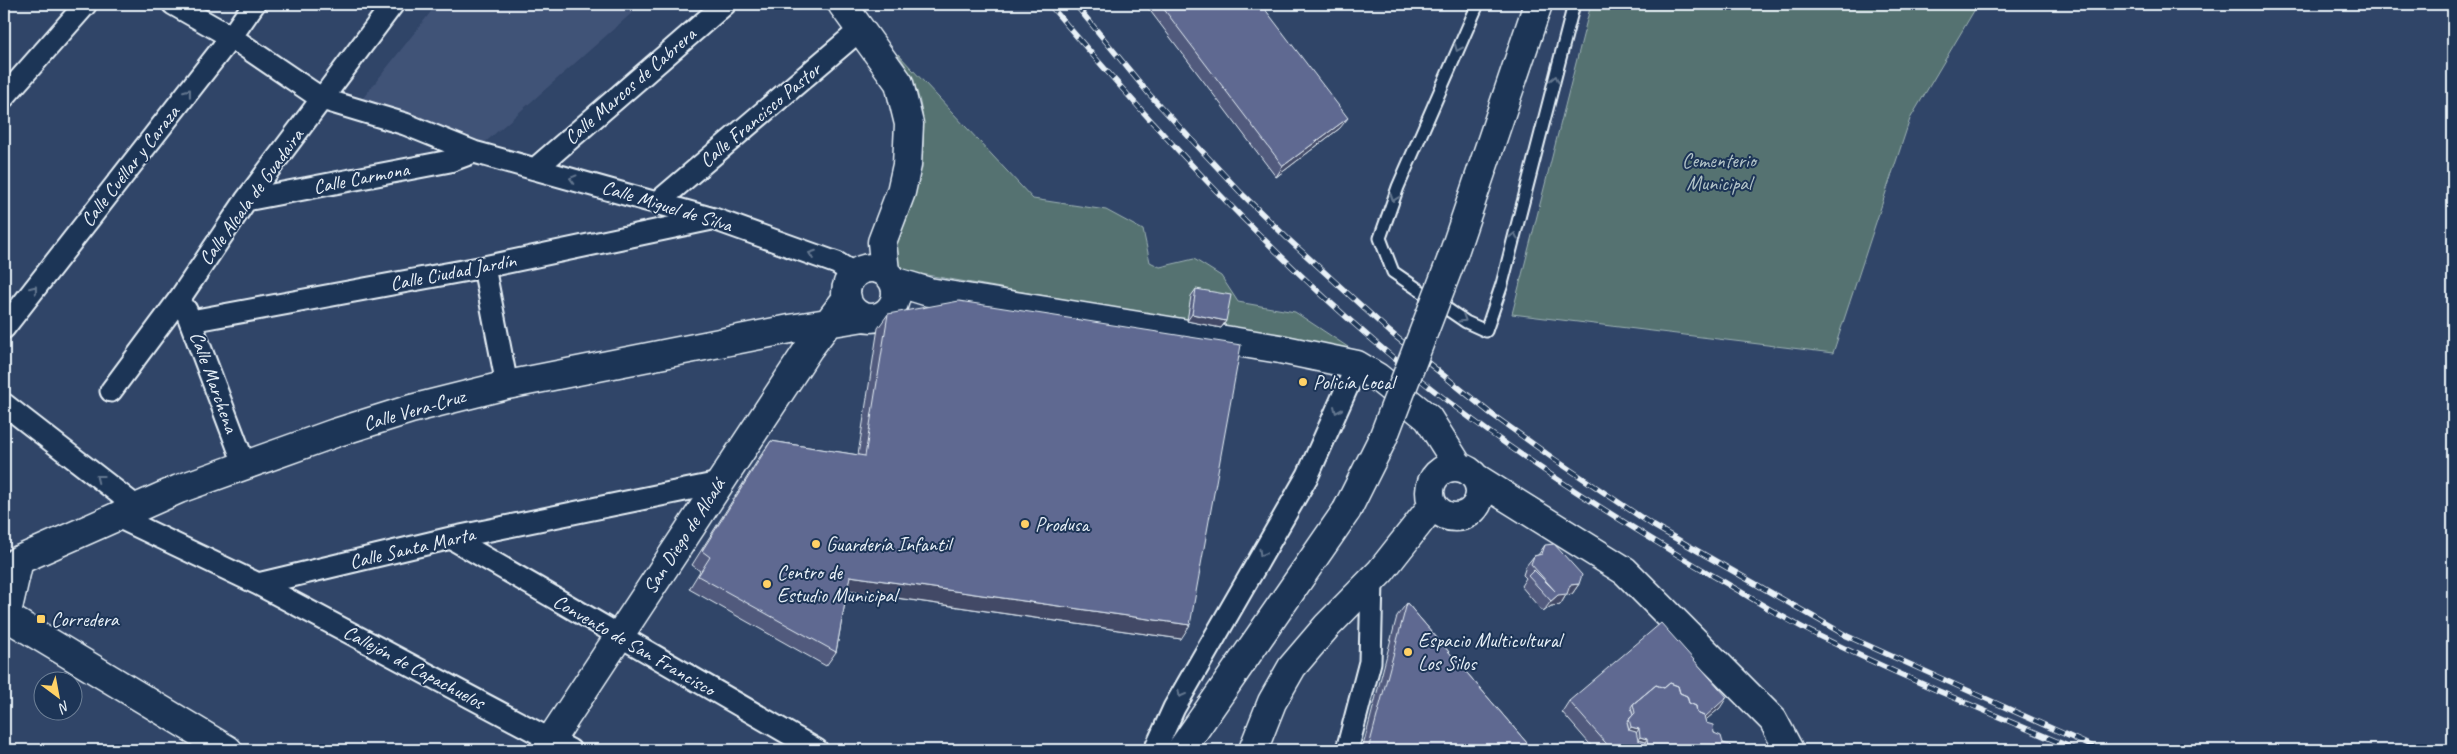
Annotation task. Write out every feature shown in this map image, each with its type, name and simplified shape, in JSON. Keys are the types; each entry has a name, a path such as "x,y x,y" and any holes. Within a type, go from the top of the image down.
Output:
{"street":[{"path":"4,97 86,4"},
{"name":"Calle Miguel de Silva","path":"173,4 231,37 322,99 405,124 474,152 714,219 837,263 870,290"},
{"name":"Calle Cuéllar y Caraza","path":"4,328 231,37 254,4"},
{"name":"Calle Alcala de Guadaira","path":"111,392 180,298 246,200 393,4"},
{"name":"Calle Marcos de Cabrera","path":"535,169 725,4"},
{"name":"San Diego de Alcalá","path":"555,746 619,636 809,348 827,325 870,290 871,254 876,246 882,242 901,192 907,165 909,124 899,83 842,4"},
{"path":"1181,750 1347,510 1382,438 1452,258 1538,4"},
{"name":"Calle Francisco Pastor","path":"658,202 861,29"},
{"name":"Calle Carmona","path":"246,200 450,161 474,152"},
{"name":"Calle Ciudad Jardín","path":"191,321 484,266 714,219"},
{"path":"484,266 507,385"},
{"path":"870,290 927,303 942,294 1280,349 1357,365 1428,418 1468,473 1480,495 1478,503 1447,504 1327,626 1292,667 1272,702 1253,750"},
{"name":"Calle Marchena","path":"180,298 191,321 245,466"},
{"name":"Calle Vera-Cruz","path":"12,566 179,489 401,412 507,385 790,329 827,325"},
{"path":"1155,750 1174,708 1308,475 1357,365"},
{"path":"4,404 128,513 258,584"},
{"path":"1428,418 1447,504"},
{"path":"1447,504 1445,469 1468,473 1624,571 1773,720 1789,750"},
{"name":"Calle Santa Marta","path":"258,584 451,538 719,482"},
{"path":"1447,504 1541,520"},
{"name":"Convento de San Francisco","path":"451,538 817,750"},
{"path":"4,587 12,566"},
{"path":"12,566 5,618 228,750"},
{"path":"1347,750 1370,662 1376,576"},
{"name":"Callejón de Capachuelos","path":"258,584 555,746"}],"lane":[{"path":"1478,4 1398,187 1380,238 1393,272 1466,322 1486,331 1502,284 1574,4"}],"shaded area":[{"path":"437,4 642,4 482,145 360,102"}],"green space":[{"name":"Cementerio Municipal","path":"1591,4 1978,4 1910,119 1833,353 1512,314"},
{"path":"898,54 1033,199 1106,210 1143,230 1150,262 1160,267 1194,259 1221,276 1238,302 1295,312 1357,353 1221,328 1192,296 1187,321 893,269 895,246 910,211 916,190 923,150 924,130 917,91"}],"building":[{"path":"1160,4 1261,4 1348,118 1283,166"},
{"path":"1196,289 1231,295 1226,321 1192,314"},
{"name":"Produsa","path":"959,301 1241,345 1190,625 850,576 836,652 698,576 710,557 702,551 771,441 865,456 888,314"},
{"path":"1554,544 1582,575 1579,584 1570,585 1567,594 1558,595 1551,601 1528,576 1534,570 1555,591 1531,564 1534,556 1542,554 1545,545"},
{"name":"Espacio Multicultural Los Silos","path":"1407,603 1533,750 1368,750"},
{"path":"1661,623 1727,697 1705,717 1697,713 1696,706 1689,703 1687,696 1680,693 1678,686 1670,683 1664,688 1656,685 1633,704 1631,707 1633,715 1627,722 1629,730 1636,732 1638,740 1645,742 1646,750 1612,750 1569,701"},
{"path":"1670,683 1678,686 1680,693 1687,696 1689,703 1696,706 1697,713 1704,716 1706,723 1713,725 1714,733 1721,736 1723,743 1730,745 1731,750 1656,750 1648,747 1647,739 1640,737 1639,729 1631,727 1629,719 1635,713 1633,704 1656,685 1664,688"}],"railway":[{"path":"1049,4 1166,137 1289,263 1376,343 1455,407 1496,437 1623,522 1803,628 1914,680 2077,750"},
{"path":"1075,4 1149,94 1241,193 1287,238 1390,332 1490,413 1554,459 1654,526 1847,636 2100,750"}],"place":[{"name":"Policía Local","path":"1303,382"},
{"name":"Produsa","path":"1025,524"},
{"name":"Guardería Infantil","path":"816,544"},
{"name":"Centro de Estudio Municipal","path":"767,584"},
{"name":"Corredera","path":"41,619"},
{"name":"Espacio Multicultural Los Silos","path":"1408,652"}]}
